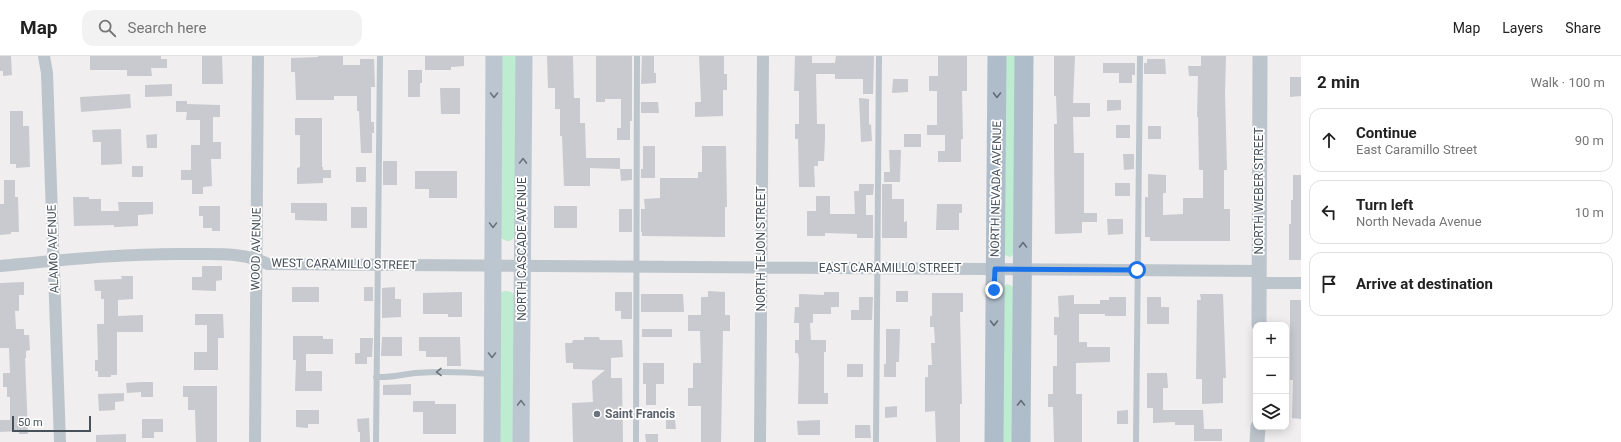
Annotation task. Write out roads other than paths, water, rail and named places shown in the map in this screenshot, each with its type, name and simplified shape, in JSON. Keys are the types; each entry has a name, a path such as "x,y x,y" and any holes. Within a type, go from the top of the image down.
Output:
{"main road":[{"path":"492,442 494,56"},
{"name":"NORTH CASCADE AVENUE","path":"521,442 524,56"},
{"name":"NORTH NEVADA AVENUE","path":"994,442 997,56"},
{"path":"1021,442 1024,56"}],"street":[{"name":"ALAMO AVENUE","path":"44,56 47,73 60,442"},
{"name":"WOOD AVENUE","path":"255,442 255,258 258,56"},
{"name":"NORTH TEJON STREET","path":"760,442 763,56"},
{"name":"NORTH WEBER STREET","path":"1258,322 1260,56"},
{"name":"WEST CARAMILLO STREET","path":"0,266 154,253 237,254 255,258 268,264 522,266"},
{"name":"EAST CARAMILLO STREET","path":"522,266 1137,270 1259,277 1301,283"},
{"path":"1257,442 1258,430"}],"lane":[{"path":"376,442 380,56"},
{"path":"636,442 638,56"},
{"path":"876,442 879,56"},
{"path":"1136,442 1140,56"},
{"path":"376,377 386,378 401,374 425,372 492,374"}],"place":[{"name":"Saint Francis","path":"597,414"}]}
